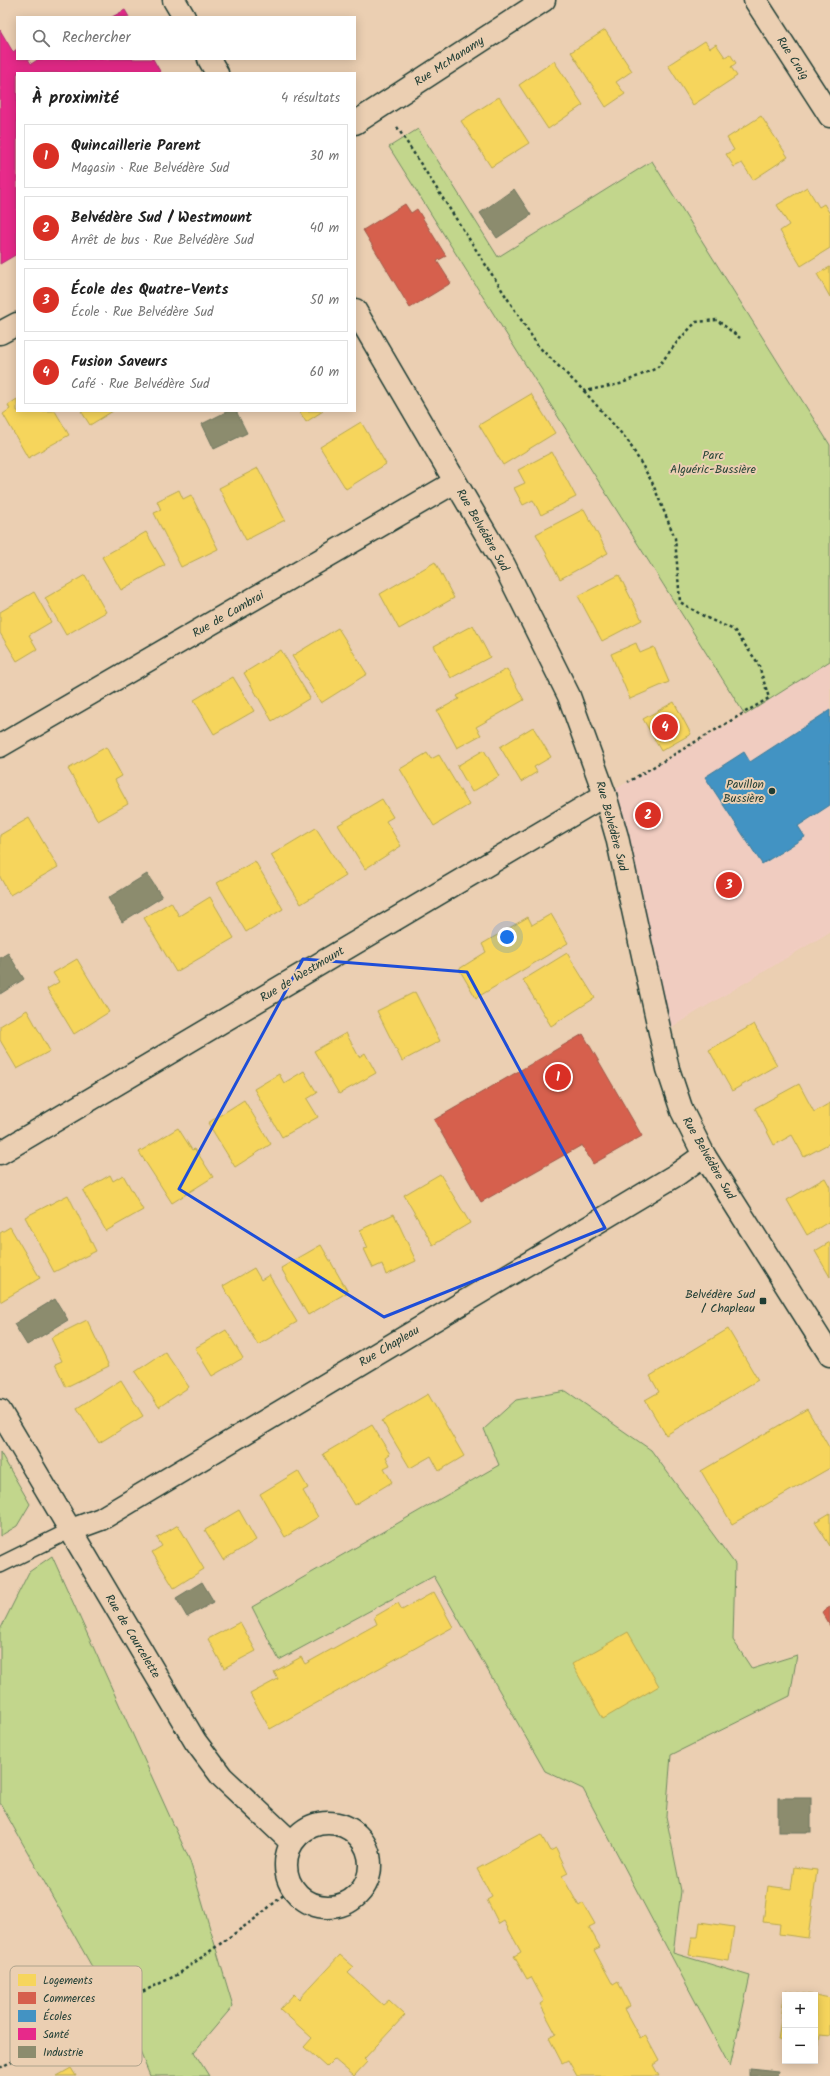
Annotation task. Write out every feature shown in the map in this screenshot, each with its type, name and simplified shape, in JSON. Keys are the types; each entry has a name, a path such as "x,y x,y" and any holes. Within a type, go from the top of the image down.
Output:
{"street":[{"path":"174,0 183,16"},
{"name":"Rue McManamy","path":"356,122 544,0"},
{"name":"Rue Craig","path":"755,0 830,116"},
{"path":"210,60 216,72"},
{"name":"Rue Belvédère Sud","path":"356,312 504,565 569,696 605,796 617,837 668,1069 682,1111 704,1155 830,1356"},
{"path":"0,333 16,325"},
{"name":"Rue de Cambrai","path":"0,746 455,482"},
{"name":"Rue de Westmount","path":"0,1153 605,796"},
{"name":"Rue Chapleau","path":"71,1530 101,1519 676,1175 704,1155"},
{"name":"Rue de Courcelette","path":"0,1411 195,1741 222,1776 291,1842"},
{"path":"327,1822 341,1824 354,1831 364,1841 369,1854 370,1868 367,1882 359,1894 349,1902 337,1906 324,1907 312,1904 301,1898 292,1888 287,1877 285,1866 287,1854 291,1842 301,1832 313,1824 327,1822"}],"lane":[{"path":"0,1564 71,1530"}],"path":[{"path":"382,105 538,346 584,391 628,441 652,482 675,538 680,602 707,618 734,630 758,664 769,698 605,796"},
{"path":"584,391 620,384 657,368 678,341 696,322 717,320 740,338"},
{"path":"142,1993 178,1976 256,1918 292,1888"},
{"path":"0,2068 10,2062"}],"highlighted area":[{"path":"303,959 467,972 605,1228 384,1317 179,1189"}],"shaded area":[{"path":"830,661 830,932 660,1034 605,795 745,715"}],"green space":[{"name":"Parc Alguéric-Bussière","path":"418,129 498,257 652,161 830,445 830,661 745,715 389,147"},
{"path":"566,1391 651,1450 735,1564 733,1640 752,1669 797,1655 790,1696 671,1755 666,1816 681,1891 673,1953 750,1976 730,2067 583,1789 545,1771 434,1576 279,1660 252,1607 499,1465 484,1429 516,1400"},
{"path":"0,1452 30,1504 17,1526 0,1536"},
{"path":"52,1556 190,1861 233,2006 194,2052 209,2076 150,2076 142,2056 142,1966 92,1966 0,1803 0,1630 29,1572"}],"building: Logements":[{"path":"605,30 632,71 616,82 625,94 606,107 571,52"},
{"path":"705,41 710,48 716,44 725,57 730,54 736,63 731,67 737,76 693,105 668,65"},
{"path":"554,61 583,105 548,129 519,85"},
{"path":"499,97 529,143 491,167 461,121"},
{"path":"761,116 788,157 753,180 742,163 734,167 726,154 734,150 727,138"},
{"path":"807,187 819,207 824,204 830,214 830,248 801,266 780,231 789,225 777,205"},
{"path":"830,267 830,297 817,274"},
{"path":"531,394 555,433 503,465 479,425"},
{"path":"16,400 16,412 56,412 69,435 28,458 3,414 10,409 8,405"},
{"path":"82,412 111,412 90,425"},
{"path":"300,412 321,412 306,422"},
{"path":"361,422 386,464 346,489 320,447"},
{"path":"552,452 576,497 541,515 533,500 523,505 514,488 525,483 518,470"},
{"path":"258,468 285,520 246,540 219,488"},
{"path":"179,490 183,499 191,495 218,549 181,567 154,513 161,510 157,501"},
{"path":"584,509 608,553 560,579 536,534"},
{"path":"146,532 165,565 121,590 102,557"},
{"path":"435,562 454,598 399,629 380,594"},
{"path":"85,575 106,612 66,635 45,598"},
{"path":"619,575 642,620 602,641 578,596"},
{"path":"34,592 51,622 29,635 37,649 17,661 0,633 0,612"},
{"path":"473,625 490,657 451,678 434,646"},
{"path":"338,628 367,674 321,703 292,656"},
{"path":"636,643 640,653 654,647 669,682 630,699 611,654"},
{"path":"281,650 310,698 272,721 244,673"},
{"path":"507,669 524,700 476,727 481,735 457,748 437,711 459,699 457,696"},
{"path":"233,677 254,711 214,734 194,700"},
{"path":"674,702 691,734 661,751 643,719"},
{"path":"533,727 551,757 534,767 537,772 521,782 500,747"},
{"path":"106,747 122,776 115,780 128,804 98,821 68,769"},
{"path":"484,750 499,776 472,792 457,766"},
{"path":"427,753 431,759 439,755 469,805 434,826 400,769"},
{"path":"382,799 393,817 386,821 401,846 365,869 338,825"},
{"path":"29,818 58,867 10,895 0,877 0,835"},
{"path":"316,828 346,876 301,904 271,855"},
{"path":"255,861 283,909 246,932 217,883"},
{"path":"210,897 234,938 176,972 144,918 171,902 179,916"},
{"path":"551,914 568,943 476,998 459,969 486,952 482,944 528,917 532,925"},
{"path":"567,953 595,998 551,1026 523,980"},
{"path":"77,959 109,1012 74,1034 47,989 59,982 53,973"},
{"path":"415,992 440,1041 402,1061 377,1011"},
{"path":"27,1010 50,1051 17,1069 0,1040 0,1026"},
{"path":"754,1024 777,1065 732,1091 709,1050"},
{"path":"346,1033 359,1057 365,1053 376,1073 339,1094 314,1051"},
{"path":"304,1071 317,1093 307,1099 318,1117 282,1137 254,1089 279,1074 284,1083"},
{"path":"799,1084 814,1112 830,1103 830,1143 804,1157 792,1135 774,1145 755,1108"},
{"path":"244,1100 271,1144 235,1167 208,1123"},
{"path":"178,1128 192,1150 195,1149 213,1177 172,1203 139,1152"},
{"path":"440,1174 470,1223 433,1245 404,1195"},
{"path":"110,1175 113,1181 123,1175 143,1210 106,1231 83,1191"},
{"path":"825,1178 830,1187 830,1221 807,1235 787,1200"},
{"path":"68,1195 96,1251 54,1272 25,1217"},
{"path":"394,1214 416,1261 386,1275 382,1264 373,1268 364,1249 368,1248 360,1230"},
{"path":"10,1227 40,1278 0,1302 0,1233"},
{"path":"830,1242 830,1277 815,1251"},
{"path":"321,1245 348,1292 308,1315 281,1268"},
{"path":"254,1268 261,1280 269,1275 297,1322 258,1345 223,1286"},
{"path":"87,1320 109,1366 66,1387 55,1364 62,1361 51,1338"},
{"path":"728,1329 758,1380 666,1435 645,1400 659,1392 650,1376"},
{"path":"226,1330 243,1358 212,1376 195,1348"},
{"path":"165,1352 189,1387 159,1407 135,1372"},
{"path":"121,1380 143,1416 99,1443 77,1408"},
{"path":"428,1394 464,1456 439,1471 431,1456 410,1468 382,1421"},
{"path":"807,1409 830,1449 830,1468 732,1524 701,1471"},
{"path":"372,1425 390,1454 386,1457 390,1465 384,1468 392,1482 354,1505 323,1454"},
{"path":"298,1471 308,1488 303,1491 318,1517 285,1537 260,1494"},
{"path":"239,1510 256,1540 223,1560 205,1530"},
{"path":"830,1513 830,1546 815,1522"},
{"path":"178,1525 204,1569 174,1588 152,1552 162,1546 157,1538"},
{"path":"434,1592 453,1627 270,1729 250,1694 278,1679 274,1672 301,1657 305,1664 377,1624 374,1617 398,1603 402,1610"},
{"path":"240,1622 256,1651 224,1668 208,1639"},
{"path":"628,1632 659,1686 603,1719 572,1664"},
{"path":"541,1835 550,1851 556,1848 568,1873 562,1876 579,1906 583,1903 595,1924 589,1927 600,1947 594,1950 613,1985 618,1982 630,2006 624,2009 640,2038 645,2035 659,2061 653,2065 659,2076 577,2076 568,2060 562,2063 549,2038 556,2034 540,2004 544,2001 531,1977 527,1979 514,1956 521,1952 504,1921 499,1924 487,1900 492,1897 477,1869"},
{"path":"794,1867 817,1870 808,1938 779,1934 780,1924 763,1922 768,1886 791,1889"},
{"path":"700,1922 734,1927 729,1961 689,1955 692,1937 698,1937"},
{"path":"340,1955 354,1967 348,1973 383,2005 389,2000 405,2015 364,2059 367,2062 354,2076 334,2059 326,2067 304,2047 312,2038 280,2009 294,1994 299,1999"},
{"path":"818,1996 830,1998 830,2036 820,2035 819,2046"},
{"path":"782,2012 782,2041 778,2040"},
{"path":"71,2068 76,2076 57,2076"}],"building: Commerces":[{"path":"405,204 411,213 417,209 446,256 437,261 451,283 410,308 363,230"},
{"path":"583,1034 642,1136 593,1164 582,1145 481,1202 434,1120"},
{"path":"830,1607 830,1626 822,1612"}],"building: Écoles":[{"name":"Pavillon Bussière","path":"830,710 830,805 798,826 805,837 762,864 705,777 744,752 750,762"}],"building: Santé":[{"path":"125,10 128,16 114,16"},
{"path":"0,30 13,52 16,50 16,60 29,60 31,64 37,60 154,60 160,72 16,72 16,255 0,264"}],"building: Industrie":[{"path":"514,189 531,215 497,238 480,213"},
{"path":"226,412 236,412 247,433 214,449 202,424"},
{"path":"147,874 162,897 122,922 108,898"},
{"path":"8,953 24,979 0,994 0,958"},
{"path":"55,1299 68,1320 27,1345 14,1324"},
{"path":"202,1582 214,1602 187,1617 176,1598"},
{"path":"778,1798 811,1798 811,1832 778,1832"},
{"path":"749,2068 778,2071 777,2076 749,2076"}],"place":[{"name":"Fusion Saveurs","path":"665,727"},
{"name":"Pavillon Bussière","path":"772,791"},
{"name":"Belvédère Sud / Westmount","path":"648,815"},
{"name":"École des Quatre-Vents","path":"729,885"},
{"name":"Quincaillerie Parent","path":"558,1077"},
{"name":"Belvédère Sud / Chapleau","path":"763,1301"}]}
